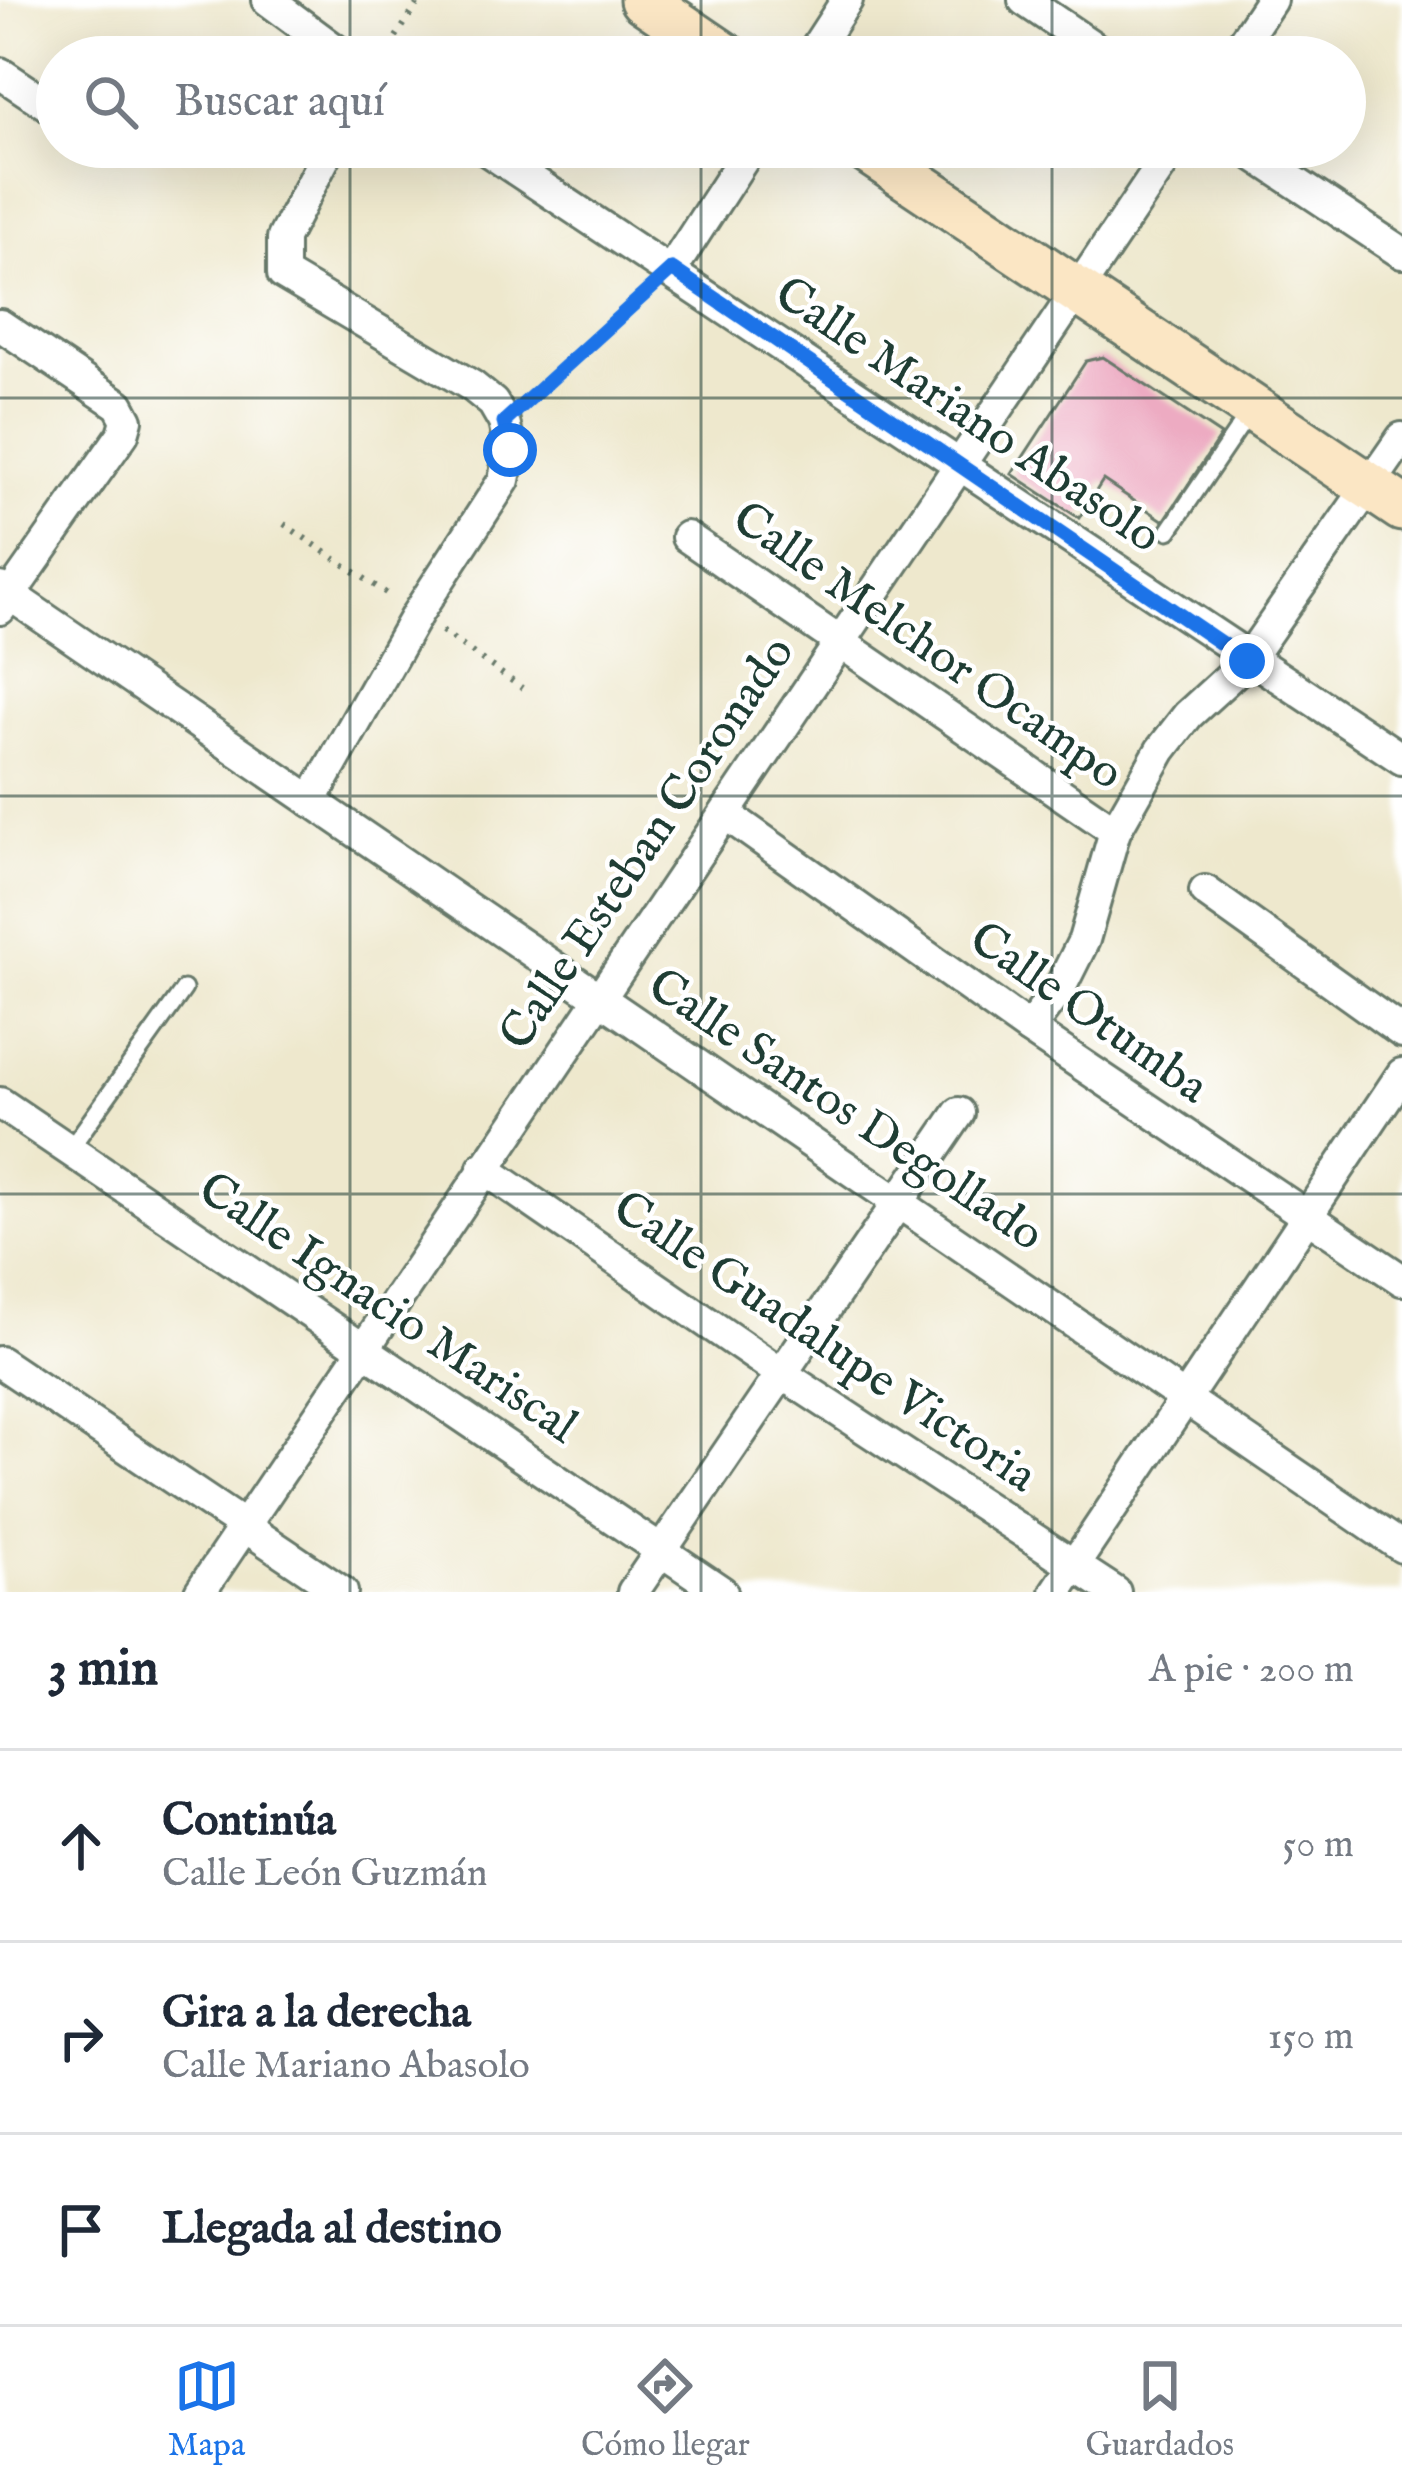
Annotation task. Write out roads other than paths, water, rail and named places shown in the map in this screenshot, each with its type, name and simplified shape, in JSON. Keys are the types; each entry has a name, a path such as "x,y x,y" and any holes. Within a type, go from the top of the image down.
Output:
{"street":[{"path":"268,0 317,36"},
{"path":"644,0 696,36"},
{"path":"824,36 847,0"},
{"path":"1024,0 1077,36"},
{"path":"1247,36 1271,0"},
{"path":"0,73 36,97"},
{"path":"311,801 417,614 503,479 510,450 494,403 292,281 280,259 296,206 317,168"},
{"name":"Calle Mariano Abasolo","path":"515,168 672,269 1247,661 1402,759"},
{"path":"672,269 738,168"},
{"path":"894,168 1386,497"},
{"name":"Calle Esteban Coronado","path":"200,1592 483,1168 727,815 837,640 1160,168"},
{"path":"1274,168 1402,253"},
{"path":"0,325 119,405 127,420 123,434 3,597"},
{"path":"1029,1029 1061,986 1084,940 1115,831 1152,764 1188,715 1247,661 1386,497 1402,438"},
{"name":"Calle Melchor Ocampo","path":"687,537 1115,831"},
{"name":"Calle Santos Degollado","path":"3,597 311,801 1402,1547"},
{"name":"Calle Otumba","path":"727,815 1029,1029 1402,1280"},
{"path":"1205,891 1402,1032"},
{"path":"1057,1592 1402,1075"},
{"name":"Calle Ignacio Mariscal","path":"0,1103 722,1592"},
{"path":"632,1592 959,1113"},
{"name":"Calle Guadalupe Victoria","path":"483,1168 782,1375 1115,1592"},
{"path":"0,1362 342,1592"}],"lane":[{"path":"1169,531 1253,408"},
{"path":"70,1149 184,989"}]}
